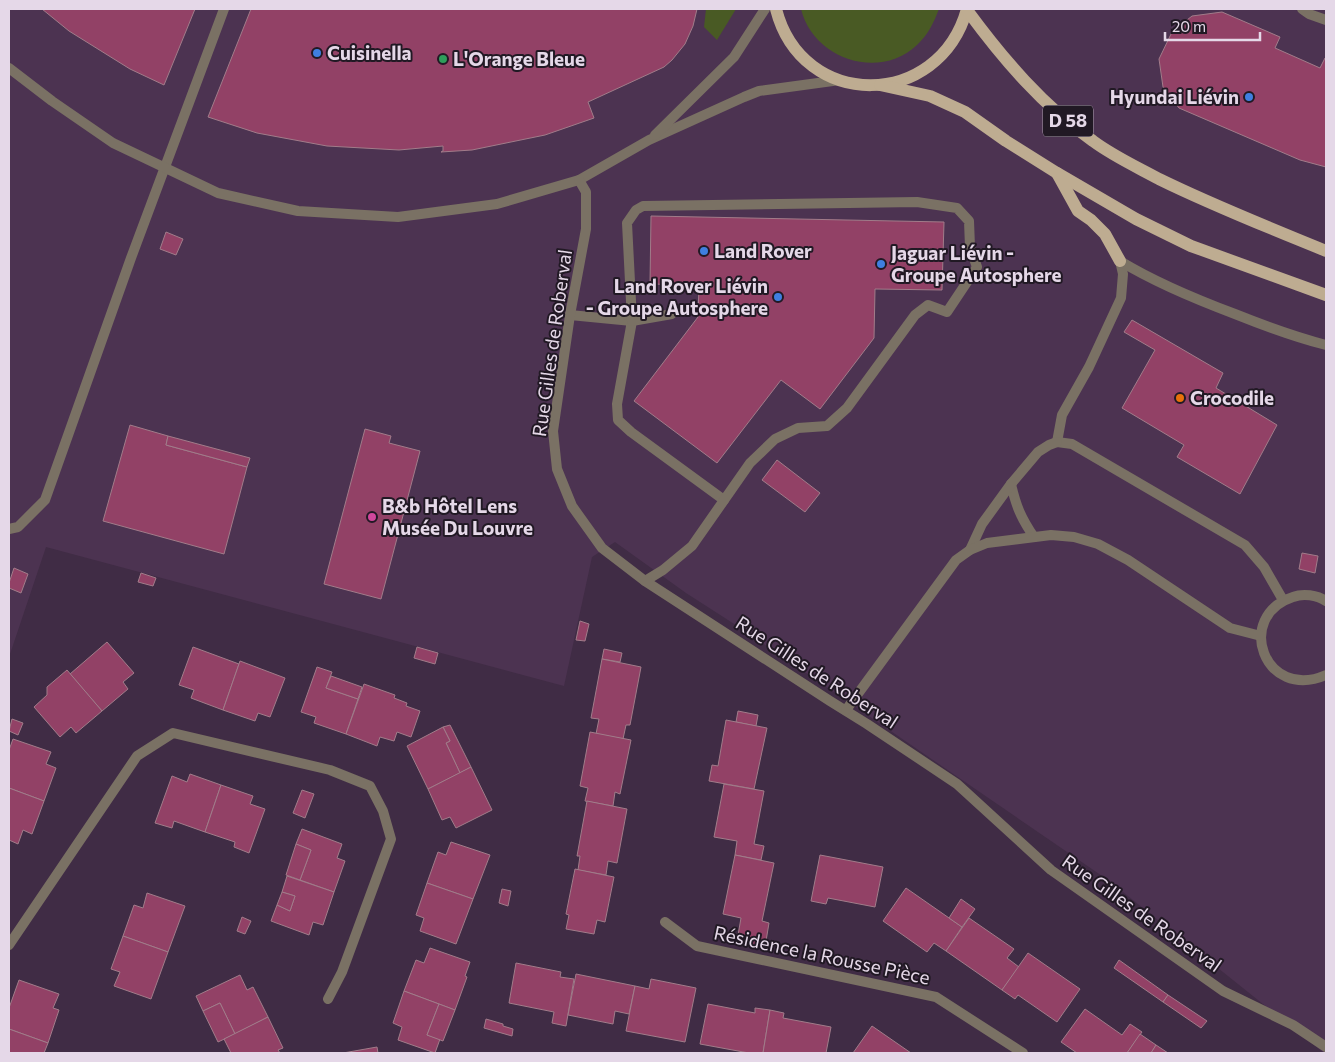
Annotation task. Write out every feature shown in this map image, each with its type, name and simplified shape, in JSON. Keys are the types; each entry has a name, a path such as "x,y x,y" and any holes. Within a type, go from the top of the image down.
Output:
{"main road":[{"path":"776,9 780,24 794,48 815,67 840,80 859,85 880,85 904,80 926,69 944,53 958,33 967,10"},
{"name":"D 58","path":"967,10 1007,62 1045,102 1093,142 1140,169 1196,197 1326,252"},
{"name":"D 58","path":"880,85 930,96 965,112 1006,141 1057,173 1136,219 1191,246 1326,295"},
{"path":"1057,173 1078,211 1091,220 1105,234 1120,261"}],"street":[{"path":"9,529 18,526 45,500 131,258 224,9"},
{"path":"650,140 734,57 765,9"},
{"path":"1302,9 1309,14 1326,20"},
{"path":"9,68 52,101 113,143 218,193 298,211 398,217 497,204 579,180 650,140 759,91 840,80"},
{"name":"Rue Gilles de Roberval","path":"579,180 586,192 586,230 570,315 553,431 557,469 572,506 602,548 645,581 957,784 1051,870 1223,991 1293,1025 1326,1047"},
{"path":"645,581 663,570 692,546 750,463 774,438 798,428 827,426 847,408 915,315 928,305 948,312 977,267 970,247 969,221 957,208 917,202 643,206 636,210 628,223 632,321 617,404 618,420 631,432 724,500"},
{"path":"1120,261 1144,276 1203,302 1295,337 1326,345"},
{"path":"1057,442 1062,414 1089,367 1121,298 1122,274 1120,261"},
{"path":"570,315 632,321 672,314"},
{"path":"970,550 982,524 1038,452 1049,444 1057,442 1072,444 1245,545 1264,568 1283,600"},
{"path":"1012,484 1015,503 1021,518 1034,537"},
{"path":"846,710 956,560 970,550 987,543 1051,536 1074,537 1098,544 1128,560 1230,628 1261,636"},
{"path":"1326,601 1309,595 1283,600 1272,609 1264,622 1261,636 1262,650 1268,662 1288,678 1301,682 1314,681 1326,676"},
{"path":"9,945 137,756 173,733 330,770 370,786 384,811 391,839 342,972 328,999"},
{"name":"Résidence la Rousse Pièce","path":"665,922 697,946 936,996 1023,1053"}],"shaded area":[{"path":"9,9 1326,9 1326,1053 1108,880 742,629 686,593 615,542 592,557 564,686 46,547 9,657"}],"green space":[{"path":"706,9 736,9 717,40 704,27"},
{"path":"801,9 939,9 930,28 917,45 902,56 885,62 867,63 849,59 833,52 819,41 808,26"}],"building":[{"path":"42,9 195,9 164,85 130,69 69,31"},
{"path":"251,9 697,9 693,26 685,44 672,60 664,67 588,102 594,118 545,135 472,150 441,152 443,151 443,146 399,150 327,146 257,133 208,117"},
{"name":"Hyundai Liévin","path":"1222,12 1280,37 1275,48 1320,68 1326,58 1326,167 1300,160 1179,108 1163,87 1159,59 1172,32 1192,16"},
{"path":"651,216 944,222 942,290 875,289 874,338 820,409 781,380 717,463 634,401 698,317 699,285 650,284"},
{"path":"166,232 183,239 176,255 160,249"},
{"name":"Crocodile","path":"1132,320 1223,373 1216,388 1277,425 1240,494 1177,457 1184,445 1122,408 1155,350 1124,332"},
{"path":"130,425 168,436 166,445 247,467 224,554 103,521"},
{"name":"B&b Hôtel Lens Musée Du Louvre","path":"365,429 391,436 389,443 420,451 381,599 324,584"},
{"path":"168,436 250,458 247,467 166,445"},
{"path":"777,460 820,493 805,512 762,480"},
{"path":"1302,553 1318,556 1315,573 1299,569"},
{"path":"14,568 28,574 21,593 9,588"},
{"path":"141,573 156,578 153,586 138,582"},
{"path":"580,621 589,624 585,641 576,640"},
{"path":"107,642 134,673 123,682 128,689 102,711 70,674"},
{"path":"193,647 239,664 223,710 191,698 194,690 179,685"},
{"path":"417,647 438,653 435,664 414,658"},
{"path":"604,649 622,653 620,662 602,659"},
{"path":"602,659 641,667 630,725 626,725 623,739 596,734 599,719 591,718"},
{"path":"240,661 285,678 270,717 258,713 255,721 223,710"},
{"path":"317,667 332,672 326,688 358,699 346,734 314,723 316,717 301,712"},
{"path":"67,670 102,711 76,733 71,727 60,737 34,707 47,695 47,687"},
{"path":"331,676 362,687 358,699 326,688"},
{"path":"364,684 395,695 394,698 407,703 406,706 420,711 411,737 397,732 394,741 380,737 377,746 346,734"},
{"path":"738,711 758,715 756,726 736,722"},
{"path":"12,719 23,723 18,735 9,731"},
{"path":"726,720 767,728 754,789 709,781 712,765 718,766"},
{"path":"450,725 471,767 460,773 446,743 450,741 443,727"},
{"path":"443,727 450,741 446,743 460,773 428,789 407,746"},
{"path":"590,732 631,740 620,794 615,792 613,806 585,801 588,788 580,786"},
{"path":"13,739 51,752 46,764 56,768 44,801 9,788 9,750"},
{"path":"471,767 492,810 456,828 450,817 442,820 428,789"},
{"path":"190,774 221,785 205,832 174,821 172,828 155,823 172,776 187,782"},
{"path":"724,784 764,791 754,844 764,846 761,860 735,855 737,841 714,837"},
{"path":"221,785 253,796 250,804 265,809 249,853 234,847 235,842 205,832"},
{"path":"9,788 44,801 32,834 23,830 18,844 9,840"},
{"path":"302,790 314,794 305,818 293,813"},
{"path":"587,801 627,809 617,863 608,861 606,875 578,870 580,856 577,856"},
{"path":"302,829 342,844 337,858 345,861 334,892 300,880 311,850 296,844"},
{"path":"451,842 490,855 473,899 427,883 438,852 446,855"},
{"path":"296,844 311,850 300,880 286,875"},
{"path":"735,855 774,863 762,921 769,923 765,947 737,941 741,918 723,914"},
{"path":"820,855 883,867 875,907 828,898 826,904 811,901"},
{"path":"575,869 614,877 605,922 597,920 594,934 566,929 569,915 566,914"},
{"path":"287,876 334,892 323,925 313,922 309,935 271,921 277,905 290,911 295,896 282,892"},
{"path":"427,883 473,899 456,944 420,931 424,918 416,915"},
{"path":"906,888 962,927 946,951 934,943 927,952 883,921"},
{"path":"502,889 511,891 508,906 499,903"},
{"path":"282,892 295,896 290,911 277,905"},
{"path":"147,893 185,906 168,952 123,936 134,905 143,908"},
{"path":"961,899 975,909 962,927 949,918"},
{"path":"242,917 251,921 245,934 237,931"},
{"path":"969,918 1014,949 1007,958 1019,967 1002,990 946,951"},
{"path":"123,936 168,952 151,999 114,986 120,972 111,969"},
{"path":"430,948 470,962 465,976 467,977 455,1010 404,991 416,960 424,963"},
{"path":"1028,953 1080,989 1057,1022 1018,995 1015,999 1002,990"},
{"path":"1119,960 1168,995 1163,1002 1114,968"},
{"path":"516,963 561,972 560,977 574,979 566,1026 552,1023 554,1012 509,1003"},
{"path":"576,974 635,986 629,1014 615,1011 613,1024 568,1015"},
{"path":"240,975 247,990 253,987 268,1017 235,1034 220,1003 203,1011 196,996"},
{"path":"651,979 696,988 685,1042 626,1031 635,986 649,989"},
{"path":"19,980 59,994 53,1008 59,1010 48,1043 9,1029 9,1008"},
{"path":"404,991 439,1004 427,1035 440,1039 435,1053 398,1040 402,1027 393,1023"},
{"path":"1168,995 1207,1021 1201,1028 1163,1002"},
{"path":"220,1003 235,1034 218,1042 203,1011"},
{"path":"439,1004 455,1010 443,1041 427,1035"},
{"path":"708,1004 755,1013 755,1008 770,1010 763,1053 749,1053 700,1044"},
{"path":"1085,1009 1122,1035 1130,1024 1142,1032 1127,1053 1077,1053 1061,1042"},
{"path":"770,1010 784,1013 783,1018 831,1027 826,1053 763,1053"},
{"path":"268,1017 283,1048 278,1050 280,1053 231,1053 224,1039"},
{"path":"486,1019 513,1029 512,1036 484,1028"},
{"path":"872,1026 911,1053 853,1053"},
{"path":"9,1029 48,1043 44,1053 9,1053"},
{"path":"1140,1034 1156,1045 1151,1053 1127,1053"},
{"path":"1156,1045 1168,1053 1151,1053"},
{"path":"377,1047 378,1053 343,1053"}],"place":[{"name":"Cuisinella","path":"317,53"},
{"name":"L'Orange Bleue","path":"443,59"},
{"name":"Hyundai Liévin","path":"1249,97"},
{"name":"Land Rover","path":"704,251"},
{"name":"Jaguar Liévin - Groupe Autosphere","path":"881,264"},
{"name":"Land Rover Liévin - Groupe Autosphere","path":"778,297"},
{"name":"Crocodile","path":"1180,398"},
{"name":"B&b Hôtel Lens Musée Du Louvre","path":"372,517"}]}
